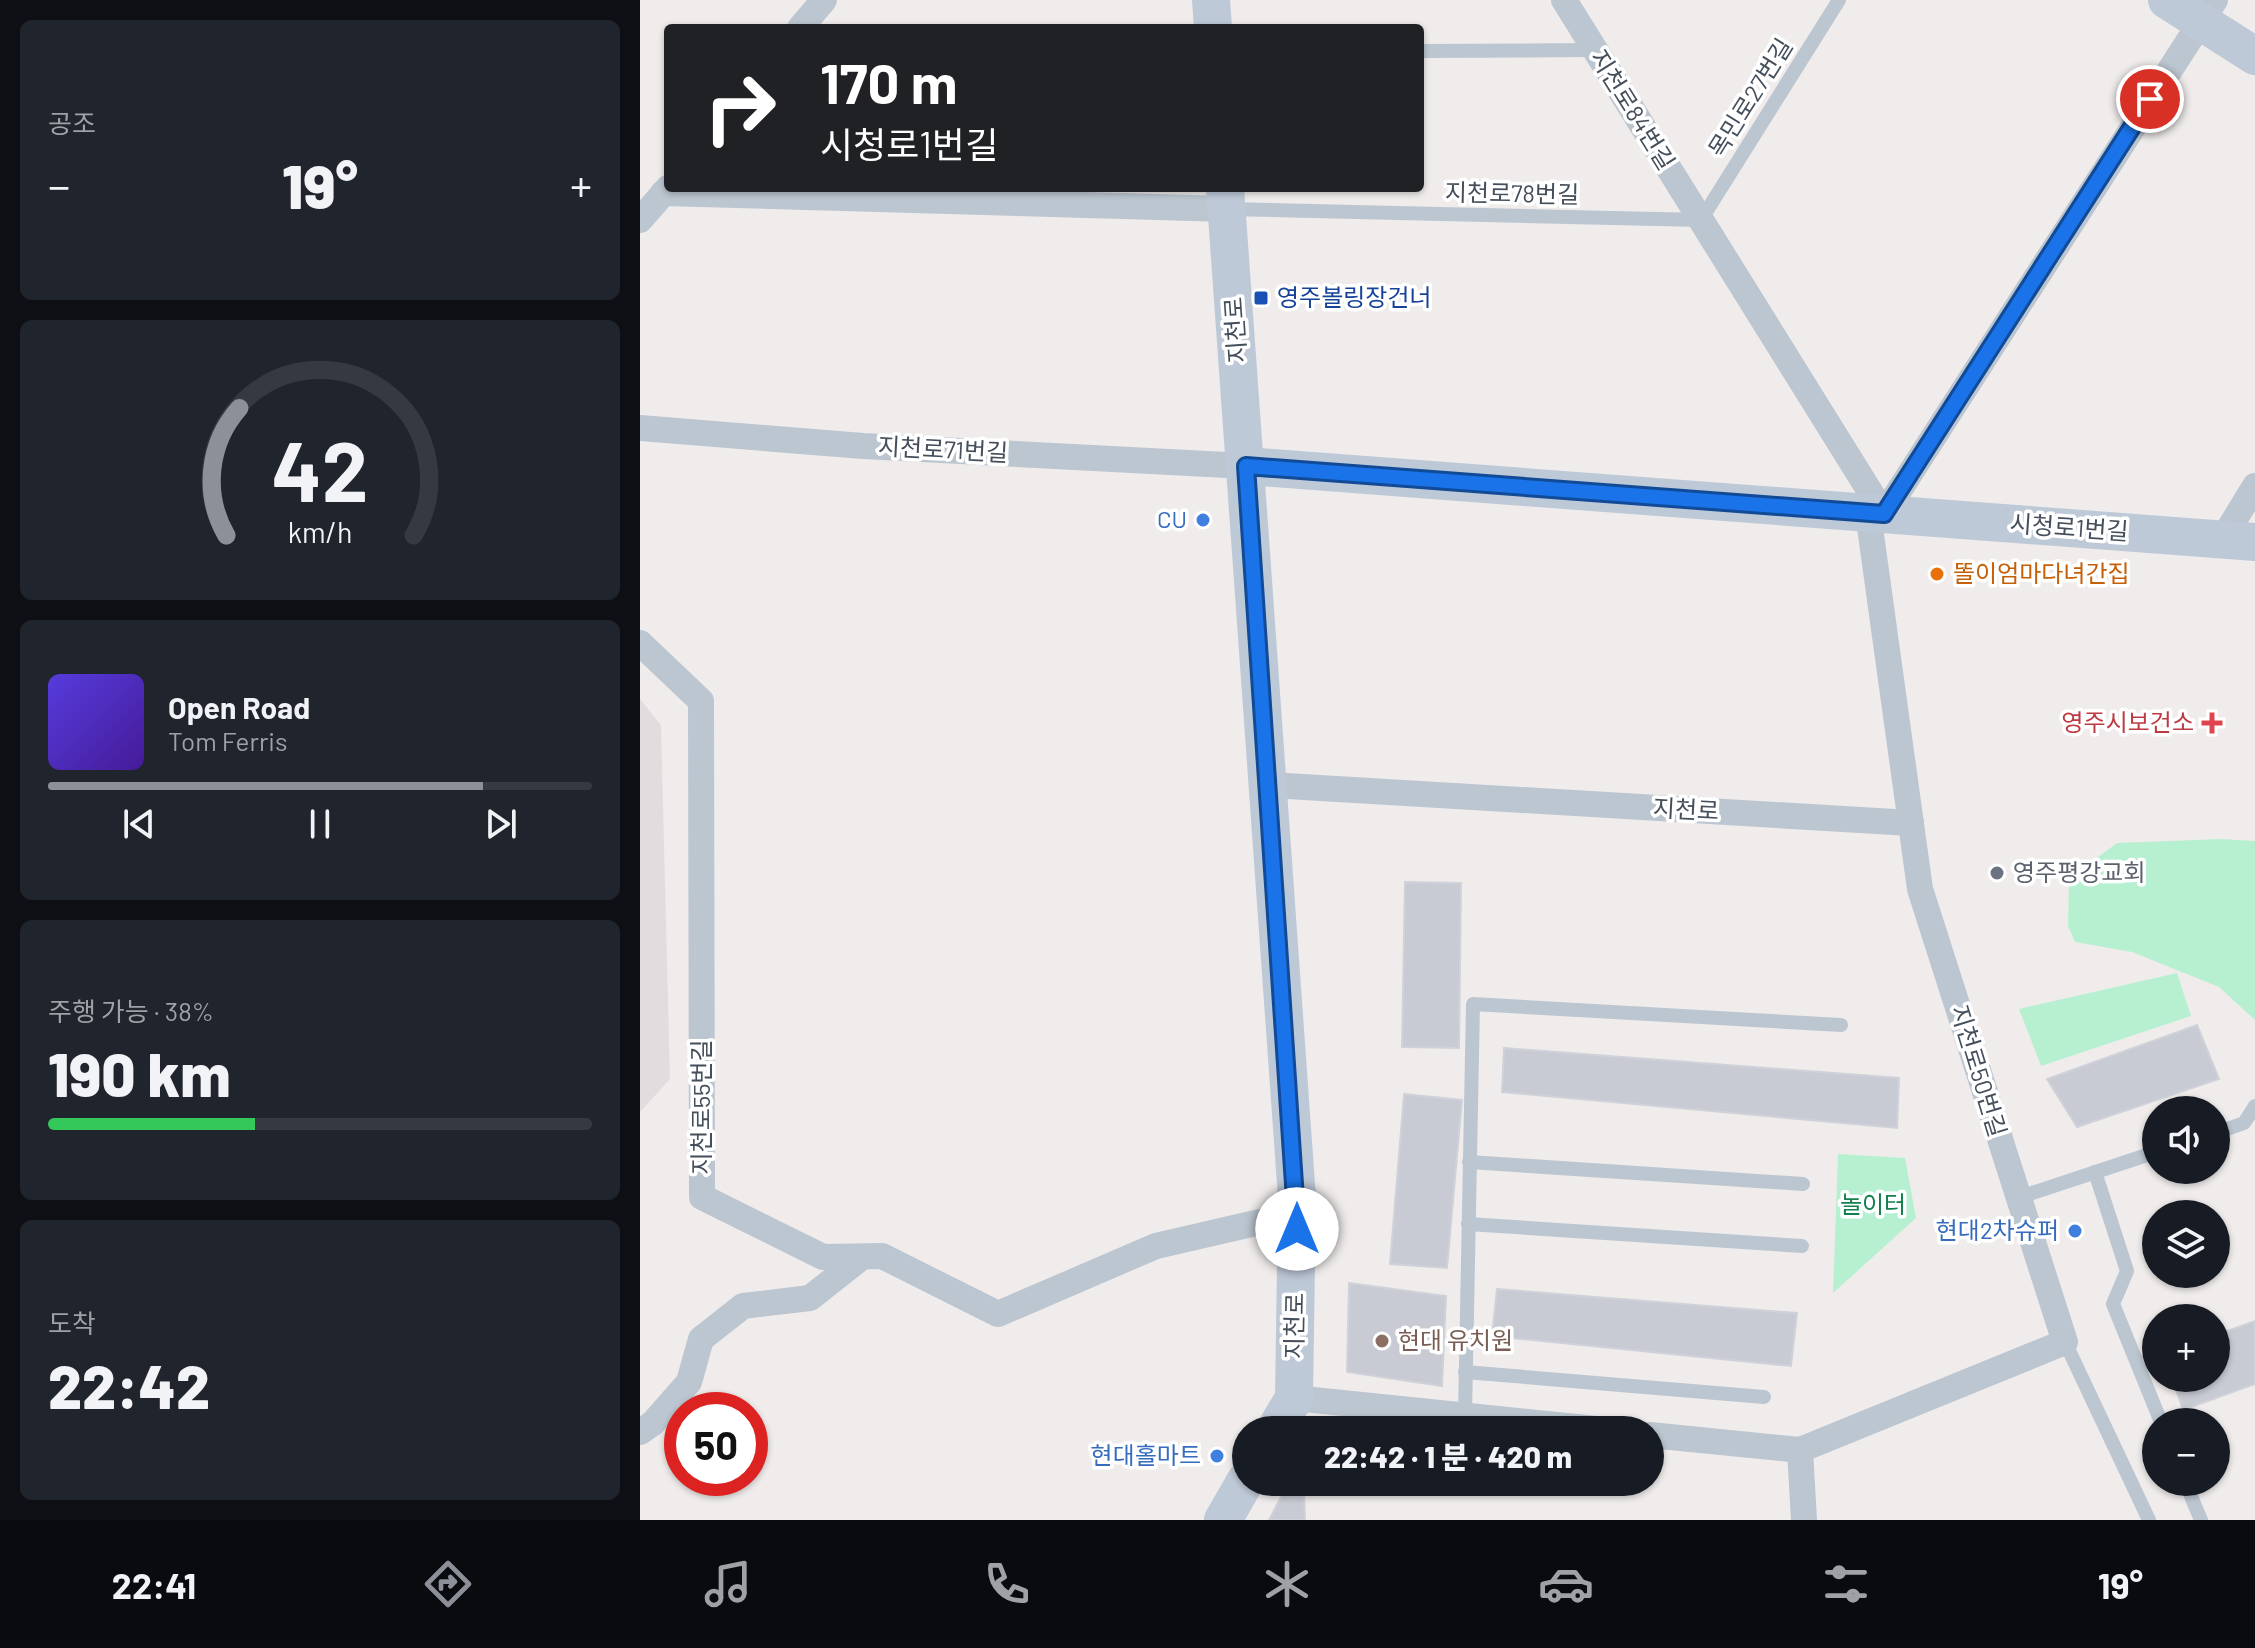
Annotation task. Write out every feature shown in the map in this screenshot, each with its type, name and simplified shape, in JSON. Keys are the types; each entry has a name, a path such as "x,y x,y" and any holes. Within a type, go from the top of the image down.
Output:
{"main road":[{"path":"1211,0 1213,24"},
{"path":"2167,0 2208,10 2255,56"},
{"name":"지천로","path":"1226,199 1269,785 1297,1229 1284,1414"},
{"name":"시청로1번길","path":"1246,466 2239,541"},
{"path":"1223,1520 1237,1496"}],"street":[{"path":"803,24 824,0"},
{"name":"지천로84번길","path":"1564,0 1701,220"},
{"path":"1701,220 1876,514 2208,10"},
{"path":"640,220 665,192"},
{"path":"736,192 1226,199"},
{"name":"지천로71번길","path":"640,428 863,446 1246,466"},
{"path":"2239,541 2255,486"},
{"name":"지천로50번길","path":"1876,514 1920,889 2065,1342"},
{"name":"지천로55번길","path":"640,643 701,701 702,1197 823,1257 882,1256 998,1314 1156,1246 1260,1222 1297,1229"},
{"name":"지천로","path":"1269,785 1911,823"},
{"path":"640,1432 653,1423 689,1382 701,1339 743,1306 810,1298 862,1257"},
{"path":"1664,1436 1800,1450 2065,1342"},
{"path":"1284,1414 1474,1416"},
{"path":"1800,1450 1804,1520"}],"lane":[{"name":"목민로27번길","path":"1701,220 1839,0"},
{"path":"1424,51 1595,50"},
{"name":"지천로78번길","path":"1226,199 1701,220"},
{"path":"1465,1415 1473,1004 1841,1025"},
{"path":"2230,1128 2244,1123 2255,1106"},
{"path":"2017,1198 2142,1157"},
{"path":"1469,1162 1803,1184"},
{"path":"2095,1172 2127,1271 2113,1304 2155,1408"},
{"path":"1468,1224 1802,1246"},
{"path":"2065,1342 2149,1520"},
{"path":"1465,1372 1764,1397"},
{"path":"2191,1496 2201,1520"}],"shaded area":[{"path":"640,699 661,725 670,1079 640,1112"}],"green space":[{"path":"2221,839 2255,841 2255,1020 2219,987 2132,952 2075,942 2068,926 2069,879 2117,843"},
{"path":"2177,973 2191,1016 2041,1066 2019,1009"},
{"name":"놀이터","path":"1838,1154 1905,1158 1916,1218 1833,1293"}],"building":[{"path":"1405,882 1461,883 1459,1048 1402,1047"},
{"path":"2197,1025 2219,1079 2169,1096 2142,1096 2142,1105 2077,1127 2047,1079"},
{"path":"1504,1048 1899,1078 1897,1128 1502,1092"},
{"path":"1404,1094 1462,1100 1447,1268 1390,1264"},
{"path":"1349,1283 1446,1296 1442,1386 1347,1372"},
{"path":"1497,1289 1797,1313 1791,1366 1492,1336"},
{"path":"2255,1321 2255,1384 2182,1408 2177,1392 2230,1392 2230,1330"},
{"path":"1281,1496 1304,1496 1305,1520 1269,1520"}],"place":[{"name":"영주볼링장건너","path":"1261,298"},
{"name":"CU","path":"1203,520"},
{"name":"똘이엄마다녀간집","path":"1937,574"},
{"name":"영주시보건소","path":"2212,723"},
{"name":"영주평강교회","path":"1997,873"},
{"name":"현대2차슈퍼","path":"2075,1231"},
{"name":"현대 유치원","path":"1382,1341"},
{"name":"현대홀마트","path":"1217,1456"}],"route":[{"path":"1297,1229 1246,466 1884,514 2150,99"}]}
